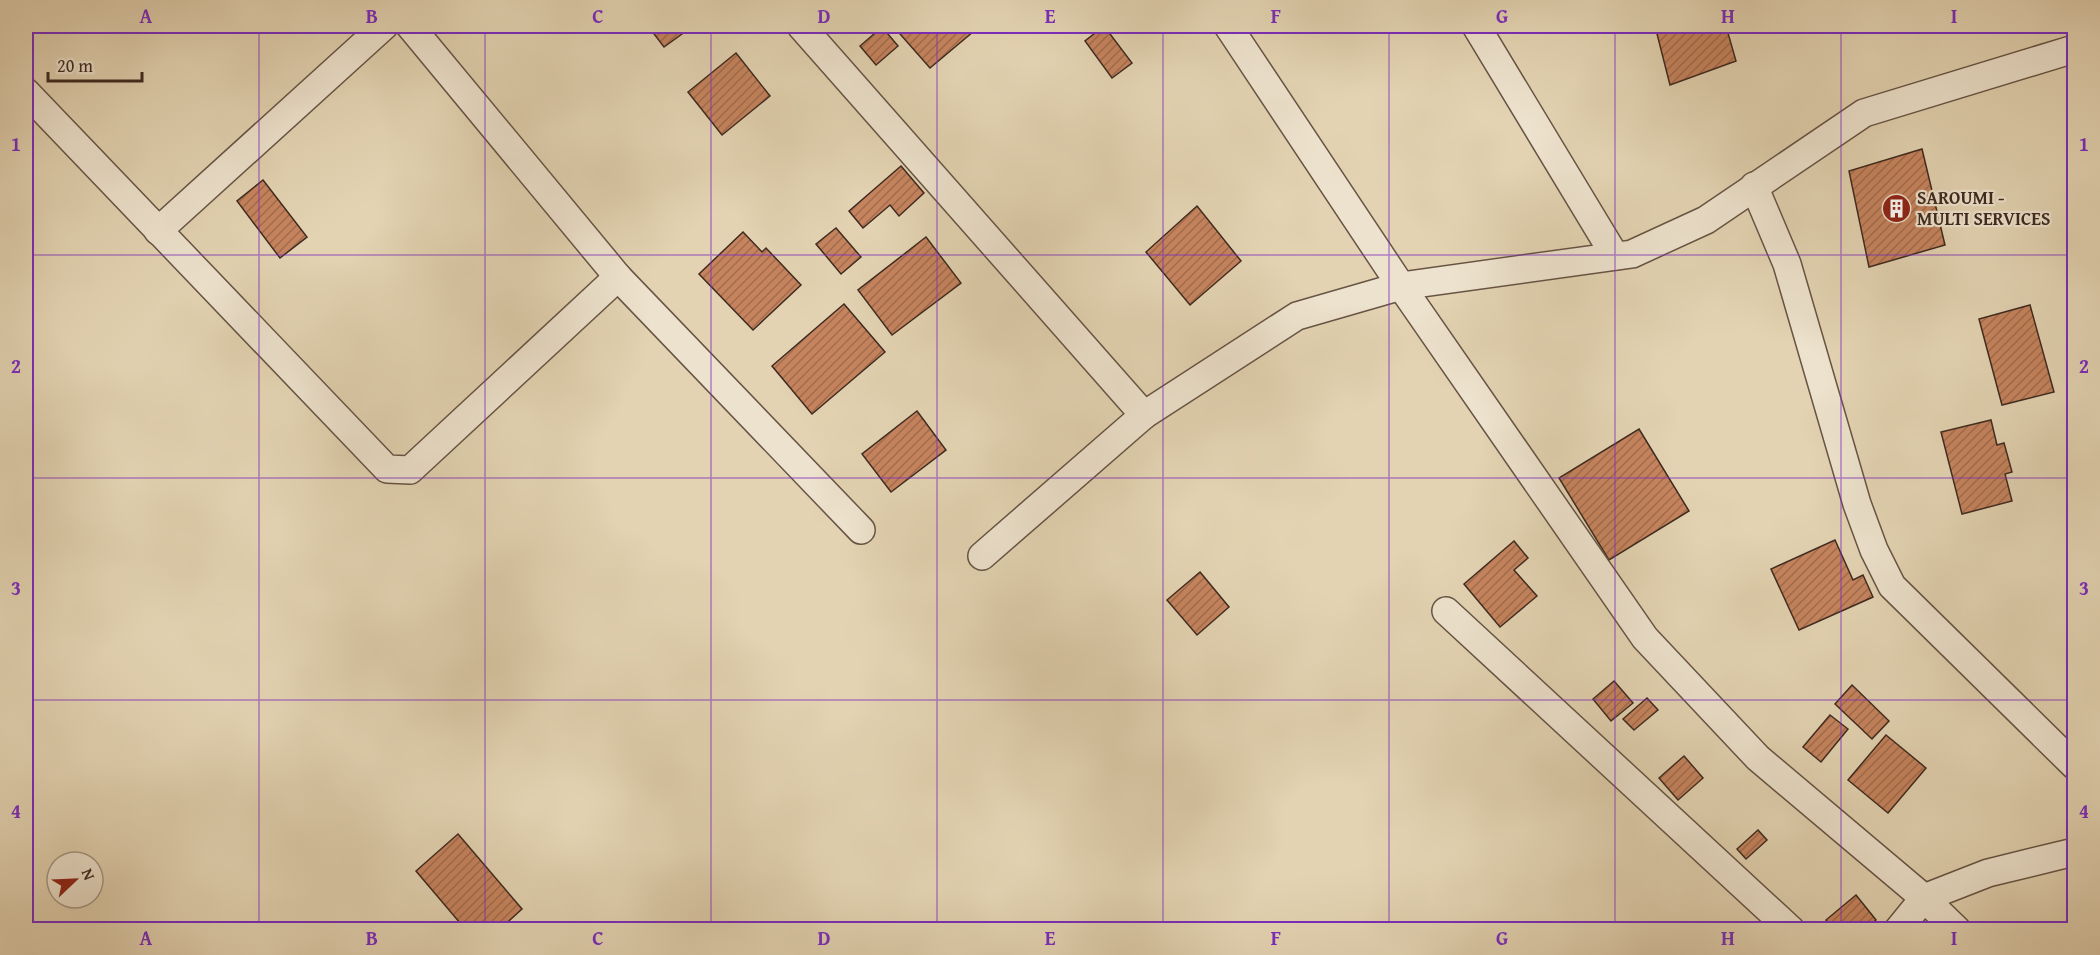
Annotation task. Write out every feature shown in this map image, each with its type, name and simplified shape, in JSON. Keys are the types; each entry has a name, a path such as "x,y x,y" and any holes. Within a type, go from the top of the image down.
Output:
{"street":[{"path":"158,231 384,26"},
{"path":"410,26 618,277 861,530"},
{"path":"801,26 1144,415"},
{"path":"1228,26 1401,286 1645,638 1758,758 1924,898 1957,930"},
{"path":"1476,26 1615,256"},
{"path":"982,556 1144,415 1297,316 1401,286 1632,254 1706,220 1863,113 2074,49"},
{"path":"26,92 387,469 410,470 618,277"},
{"path":"1754,186 1787,264 1857,504 1874,550 1892,586 2074,765"},
{"path":"1446,611 1791,930"},
{"path":"1898,930 1924,898 1988,873 2074,852"}],"building":[{"path":"648,26 693,26 664,47"},
{"path":"893,26 980,26 930,68"},
{"path":"1104,26 1132,63 1112,78 1085,41"},
{"path":"1655,26 1726,26 1736,61 1670,85"},
{"path":"882,27 898,46 876,65 860,46"},
{"path":"736,53 770,96 722,135 688,92"},
{"name":"SAROUMI - MULTI SERVICES","path":"1922,149 1945,245 1869,267 1849,171"},
{"path":"901,166 924,193 899,216 890,205 863,228 849,211"},
{"path":"263,180 307,237 280,258 237,201"},
{"path":"1197,206 1241,261 1190,305 1146,252"},
{"path":"836,228 861,257 841,274 816,244"},
{"path":"743,232 762,252 766,248 801,285 753,330 699,274"},
{"path":"926,237 961,283 892,335 858,290"},
{"path":"844,304 885,352 812,414 772,366"},
{"path":"2030,305 2054,392 2002,405 1979,319"},
{"path":"2074,389 2074,432 2067,391"},
{"path":"917,411 946,450 891,492 862,454"},
{"path":"1991,420 1997,445 2004,443 2012,472 2005,474 2012,501 1962,514 1941,432"},
{"path":"1639,429 1689,511 1609,560 1559,478"},
{"path":"1835,540 1853,580 1863,575 1873,597 1799,630 1771,569"},
{"path":"1514,541 1528,558 1514,570 1537,596 1500,627 1464,584"},
{"path":"1200,572 1229,607 1197,635 1167,600"},
{"path":"1614,681 1633,703 1611,721 1593,699"},
{"path":"1852,685 1889,721 1872,739 1835,704"},
{"path":"1647,698 1658,710 1634,730 1623,719"},
{"path":"1830,715 1848,729 1821,762 1803,747"},
{"path":"1886,735 1926,768 1888,813 1848,780"},
{"path":"1684,756 1703,778 1678,800 1659,778"},
{"path":"1758,830 1767,840 1746,859 1737,849"},
{"path":"458,834 522,909 499,930 466,930 416,871"},
{"path":"1856,895 1876,920 1864,930 1834,930 1826,920"}],"place":[{"name":"SAROUMI - MULTI SERVICES","path":"1896,208"}]}
